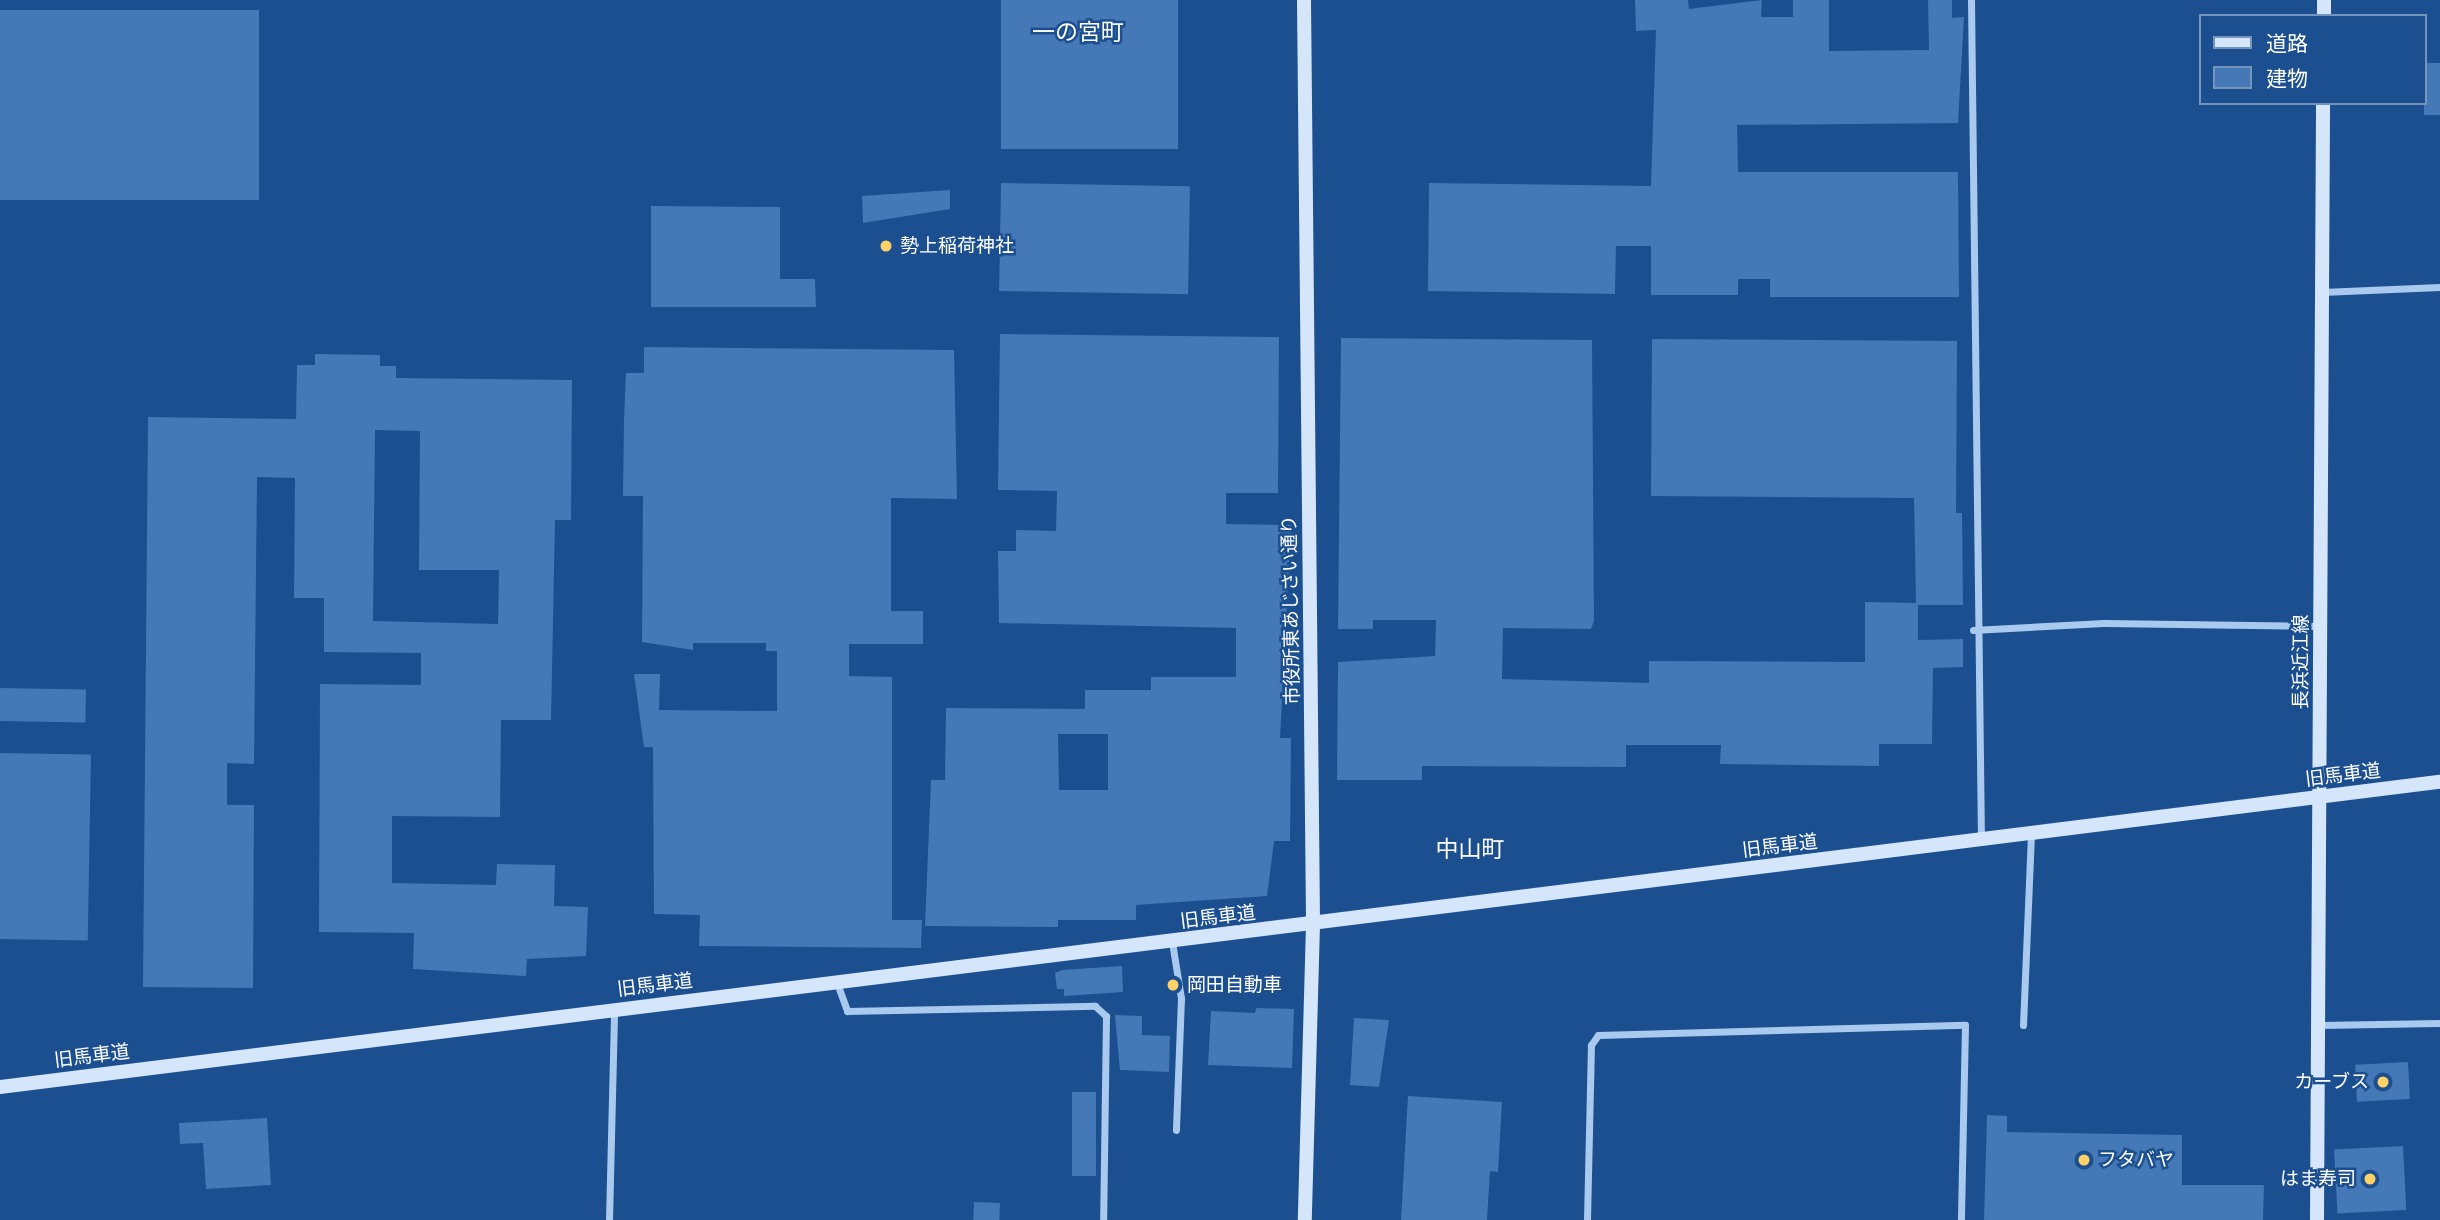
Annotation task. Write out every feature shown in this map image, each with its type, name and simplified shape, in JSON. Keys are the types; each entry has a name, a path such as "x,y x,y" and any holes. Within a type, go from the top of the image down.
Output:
{"street":[{"name":"市役所東あじさい通り","path":"1304,0 1313,925 1305,1220"},
{"path":"1971,0 1973,630 1981,839"},
{"name":"長浜近江線","path":"2317,1220 2323,105"},
{"path":"2322,292 2440,287"},
{"path":"1973,630 2104,623 2320,626"},
{"name":"旧馬車道","path":"0,1087 1313,925 2440,782"},
{"path":"2023,1025 2031,835"},
{"path":"1172,942 1181,998 1176,1130"},
{"path":"837,983 848,1011 1095,1006 1106,1016 1103,1220"},
{"path":"609,1220 614,1010"},
{"path":"2319,1025 2440,1023"},
{"path":"1587,1220 1591,1045 1598,1035 1965,1025 1961,1220"}],"building":[{"path":"1001,0 1178,0 1178,149 1001,149"},
{"path":"1635,0 1688,0 1689,9 1762,0 1761,17 1793,17 1793,0 1829,0 1829,51 1929,50 1928,0 1952,0 1952,18 1964,17 1958,123 1737,125 1738,172 1958,172 1959,297 1770,297 1770,279 1738,279 1738,295 1651,295 1651,246 1616,246 1615,294 1428,291 1429,183 1651,186 1656,30 1636,31"},
{"path":"0,10 259,10 259,200 0,200"},
{"path":"2426,63 2440,63 2440,115 2424,115"},
{"path":"1001,183 1190,186 1188,294 999,291"},
{"path":"950,190 950,209 863,223 862,196"},
{"path":"651,206 780,207 780,279 815,279 816,307 651,307"},
{"path":"1000,334 1279,337 1278,493 1226,493 1226,524 1291,525 1280,738 1291,738 1290,841 1274,841 1267,896 1136,905 1136,920 1058,920 1058,927 925,926 931,780 945,780 946,708 1085,709 1085,690 1151,690 1151,677 1236,677 1236,628 999,623 998,551 1016,551 1016,530 1056,531 1057,491 998,490","holes":["1058,734 1108,734 1108,790 1059,790"]},
{"path":"1341,338 1592,340 1594,621 1591,629 1503,628 1502,679 1649,683 1649,661 1865,662 1865,602 1916,603 1914,498 1651,496 1652,339 1957,341 1956,513 1962,513 1963,605 1918,605 1918,640 1963,639 1963,667 1933,668 1932,744 1879,744 1879,766 1720,764 1721,745 1626,745 1626,767 1422,766 1422,780 1337,780 1338,662 1435,656 1436,620 1373,620 1373,629 1338,629"},
{"path":"644,347 954,350 957,499 891,498 891,611 923,611 923,644 849,644 849,676 892,677 892,920 922,920 921,948 699,946 700,915 654,914 653,747 644,747 634,674 660,674 659,710 777,711 777,651 766,651 766,643 693,643 693,650 642,642 643,496 623,496 626,373 644,373"},
{"path":"315,354 380,355 380,366 396,366 396,378 572,380 571,520 555,520 551,720 501,720 500,817 392,816 392,883 496,885 497,864 555,865 554,906 588,907 586,956 527,959 526,976 413,969 414,933 319,932 320,684 421,685 421,653 324,652 324,598 294,598 295,478 257,477 254,764 227,763 227,805 254,805 253,988 143,987 148,417 296,419 297,365 315,365","holes":["375,430 420,431 419,570 499,570 498,624 373,621"]},
{"path":"0,688 86,690 85,722 0,721"},
{"path":"0,753 91,755 88,941 0,939"},
{"path":"1122,966 1123,992 1064,996 1064,989 1057,989 1055,973 1062,970"},
{"path":"1256,1008 1294,1009 1292,1068 1208,1065 1211,1011 1255,1013"},
{"path":"1115,1015 1142,1016 1142,1035 1170,1036 1169,1072 1120,1070"},
{"path":"1354,1018 1389,1020 1379,1087 1350,1085"},
{"name":"カーブス","path":"2408,1062 2410,1099 2357,1102 2355,1065"},
{"path":"1072,1092 1096,1092 1096,1176 1072,1176"},
{"path":"1408,1096 1502,1102 1498,1172 1490,1171 1487,1220 1401,1220"},
{"name":"フタバヤ","path":"1987,1115 2007,1116 2007,1132 2182,1135 2182,1185 2264,1185 2263,1220 1984,1220"},
{"path":"267,1118 271,1185 206,1189 203,1143 180,1144 179,1123"},
{"name":"はま寿司","path":"2403,1146 2406,1210 2337,1214 2334,1150"},
{"path":"974,1202 1000,1203 999,1220 973,1220"}],"place":[{"name":"勢上稲荷神社","path":"886,246"},
{"name":"岡田自動車","path":"1173,985"},
{"name":"カーブス","path":"2383,1082"},
{"name":"フタバヤ","path":"2084,1160"},
{"name":"はま寿司","path":"2370,1179"}],"district":[{"name":"一の宮町","path":"1078,32"},
{"name":"中山町","path":"1470,849"}]}
